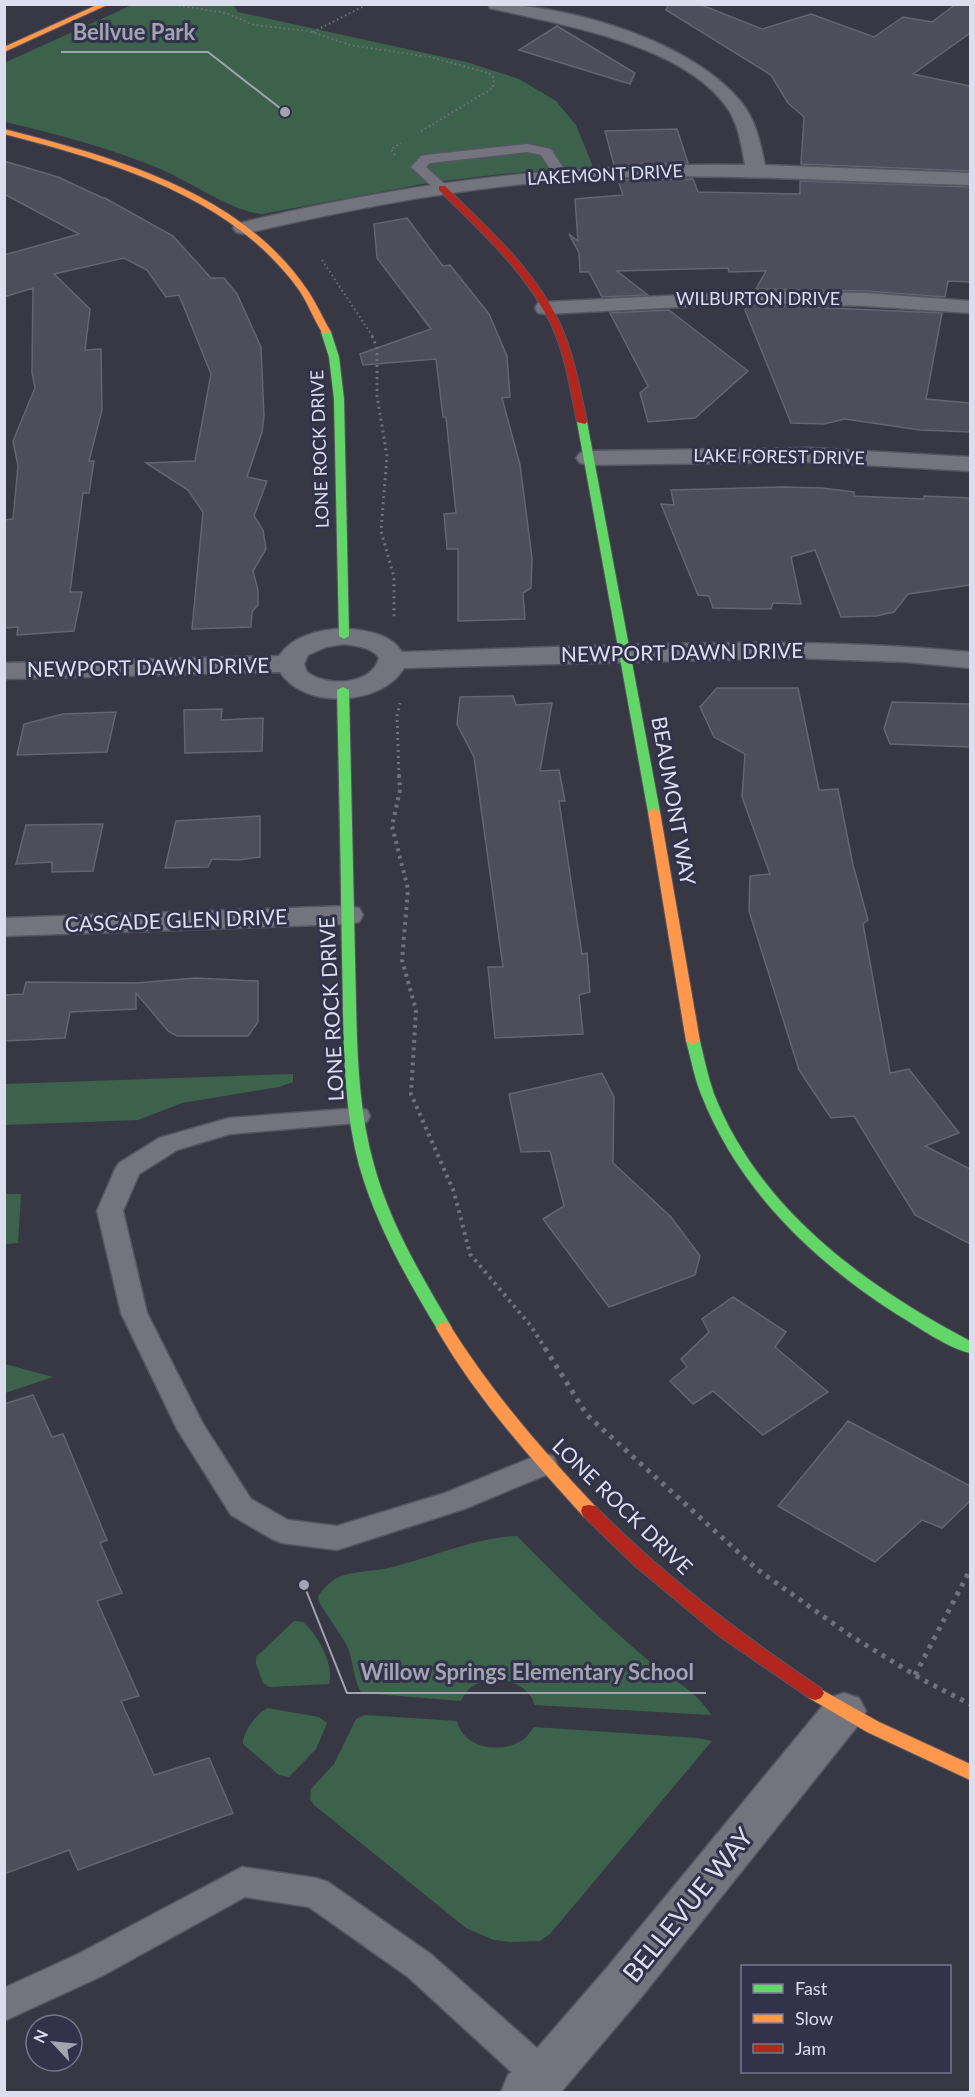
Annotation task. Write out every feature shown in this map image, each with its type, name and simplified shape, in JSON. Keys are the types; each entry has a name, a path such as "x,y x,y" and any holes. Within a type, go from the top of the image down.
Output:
{"street":[{"path":"4,50 106,4"},
{"path":"496,4 549,15 617,34 646,45 695,71 717,87 736,106 747,128 756,171"},
{"name":"LONE ROCK DRIVE","path":"4,131 78,151 142,174 215,210 243,228 295,280 313,305 327,334 336,366 339,399 344,636"},
{"name":"LAKEMONT DRIVE","path":"243,228 361,202 442,188 561,175 654,171 756,171 970,179"},
{"name":"BEAUMONT WAY","path":"442,188 523,273 557,328 572,371 626,653 695,1050 703,1083 716,1117 744,1162 779,1207 824,1254 882,1300 952,1341 970,1348"},
{"name":"WILBURTON DRIVE","path":"546,308 656,300 762,297 867,300 970,308"},
{"name":"LAKE FOREST DRIVE","path":"588,458 787,455 970,465"},
{"path":"344,636 357,636 380,643 392,655 392,660 391,669 377,682 344,690 327,689 305,683 293,671 291,664 298,650 306,644 330,637 344,636"},
{"name":"NEWPORT DAWN DRIVE","path":"392,660 805,650 906,654 970,660"},
{"name":"NEWPORT DAWN DRIVE","path":"4,671 291,664"},
{"name":"LONE ROCK DRIVE","path":"344,690 352,1073 369,1171 381,1209 404,1258 465,1362 543,1464 652,1570 725,1629 844,1711 970,1772"},
{"name":"CASCADE GLEN DRIVE","path":"4,927 348,915"},
{"name":"BELLEVUE WAY","path":"534,2084 622,1985 844,1711"}],"lane":[{"path":"442,188 418,167 426,159 527,148 546,152 561,175"},
{"path":"358,1116 229,1126 168,1144 128,1169 110,1211 123,1268 134,1313 191,1429 241,1507 282,1531 337,1538 454,1501 543,1464"},
{"path":"4,2005 90,1965 242,1882 316,1893 420,1966 534,2084"}],"path":[{"path":"170,4 226,12 254,25 313,32 359,47 430,57 489,73 494,78 493,88 417,133"},
{"path":"313,32 368,4"},
{"path":"396,157 391,149 408,139"},
{"path":"402,698 397,716 400,790 392,826 408,889 402,960 416,1010 411,1094 454,1192 470,1254 531,1326 587,1415 629,1455 758,1570 851,1636 915,1675 970,1704"},
{"path":"915,1675 970,1570"}],"green space":[{"path":"132,5 233,5 238,12 466,62 519,79 556,101 576,125 593,167 501,174 428,183 262,214 237,207 170,174 121,154 5,122 4,63"},
{"path":"293,1074 293,1082 279,1087 182,1103 138,1120 5,1125 5,1084"},
{"path":"5,1194 21,1194 18,1243 5,1244"},
{"path":"5,1364 53,1377 5,1393"},
{"path":"517,1536 598,1616 649,1661 691,1692 711,1715 535,1705 521,1687 499,1679 477,1684 461,1701 362,1693 357,1684 347,1646 318,1599 325,1588 335,1579 345,1575 384,1569 483,1541"},
{"path":"294,1621 303,1622 324,1650 329,1668 329,1684 270,1687 263,1683 256,1664 256,1657"},
{"path":"267,1708 319,1717 327,1723 316,1749 289,1777 279,1775 243,1744 250,1724"},
{"path":"365,1715 457,1721 461,1730 474,1743 493,1748 521,1741 534,1727 697,1738 712,1741 550,1934 540,1941 510,1942 494,1940 466,1928 314,1805 310,1799 311,1789 334,1764 356,1719"}],"building":[{"path":"669,4 699,4 762,29 811,14 874,37 903,17 932,22 956,4 970,4 970,33 913,74 970,86 970,171 801,164 804,117 788,103 771,75 666,10"},
{"path":"557,26 635,73 630,84 519,50"},
{"path":"677,129 688,163 614,165 605,131"},
{"path":"4,161 58,177 105,198 173,236 211,278 224,278 237,294 261,347 264,416 262,432 247,477 267,481 254,516 263,530 266,549 253,571 258,590 258,605 252,612 251,627 192,629 203,512 188,490 146,463 195,461 211,374 179,295 166,297 147,270 124,258 54,274 90,309 85,350 101,349 102,410 89,461 94,461 89,493 83,493 70,592 82,592 74,631 17,635 18,627 4,628 4,520 13,519 18,466 13,441 35,388 32,373 33,288 4,297 4,255 79,234 4,194"},
{"path":"693,179 698,192 800,194 800,181 970,187 970,282 948,281 945,297 866,291 756,289 766,271 729,272 728,268 617,271 648,295 602,297 589,272 580,272 579,253 569,234 578,241 575,199 623,195 618,180"},
{"path":"407,218 443,266 450,265 489,314 507,356 510,397 502,398 520,465 532,558 531,588 523,593 525,619 458,621 458,549 447,549 444,514 456,513 446,417 443,417 436,359 363,365 360,354 431,329 377,258 374,224"},
{"path":"747,306 942,313 926,399 970,403 970,432 920,430 845,419 824,424 791,423 745,310"},
{"path":"669,310 748,371 695,418 648,422 640,393 648,386 610,313"},
{"path":"784,487 854,492 854,496 970,498 970,585 908,594 894,612 876,616 841,617 815,550 791,557 801,604 773,603 771,609 713,608 709,596 698,595 661,504 674,505 671,490"},
{"path":"717,688 798,688 819,790 838,789 853,865 868,920 863,924 890,1073 909,1069 959,1133 925,1146 970,1169 970,1244 915,1215 854,1116 831,1118 799,1070 749,911 750,876 770,874 742,797 745,754 714,737 700,707"},
{"path":"513,696 516,705 552,703 540,771 559,770 565,801 559,801 582,954 587,953 590,992 579,995 583,1034 495,1038 488,967 503,967 474,757 457,724 460,697"},
{"path":"892,702 970,704 970,747 890,744 884,729"},
{"path":"222,709 221,720 263,718 262,751 185,753 184,710"},
{"path":"116,712 107,752 17,755 24,724 63,714"},
{"path":"260,816 260,857 238,860 212,859 208,867 165,868 176,821"},
{"path":"103,824 93,871 52,872 52,862 16,864 26,825"},
{"path":"196,978 258,981 258,1022 248,1036 177,1036 168,1031 136,993 136,1009 70,1012 65,1038 4,1041 4,995 23,994 26,982 136,983"},
{"path":"602,1073 614,1097 613,1163 671,1217 700,1256 695,1275 609,1307 543,1219 564,1206 550,1151 521,1152 509,1094"},
{"path":"733,1297 786,1332 775,1347 828,1392 763,1435 713,1391 693,1404 670,1381 687,1367 681,1359 709,1332 702,1319"},
{"path":"33,1395 52,1437 63,1434 107,1540 100,1543 122,1593 97,1601 139,1696 121,1701 154,1775 209,1758 233,1813 78,1870 69,1850 4,1874 4,1404"},
{"path":"848,1421 970,1486 970,1501 942,1528 922,1520 875,1562 778,1506"}],"traffic: fast":[{"path":"326,332 334,357 339,399 344,636"},
{"path":"582,422 654,812"},
{"path":"343,690 351,1039 356,1114 366,1163 380,1206 409,1268 444,1328"},
{"path":"693,1041 707,1093 729,1141 759,1185 794,1226 834,1262 878,1295 970,1348"}],"traffic: slow":[{"path":"4,50 106,4"},
{"path":"4,131 127,168 168,184 206,204 242,227 274,255 302,288 326,332"},
{"path":"654,812 693,1041"},
{"path":"444,1328 476,1377 511,1423 589,1511"},
{"path":"815,1693 873,1727 970,1772"}],"traffic: jam":[{"path":"442,188 504,250 544,302 564,346 582,422"},
{"path":"589,1511 641,1562 697,1609 815,1693"}],"place":[{"name":"Bellvue Park","path":"285,112"},
{"name":"Willow Springs Elementary School","path":"304,1585"}]}
